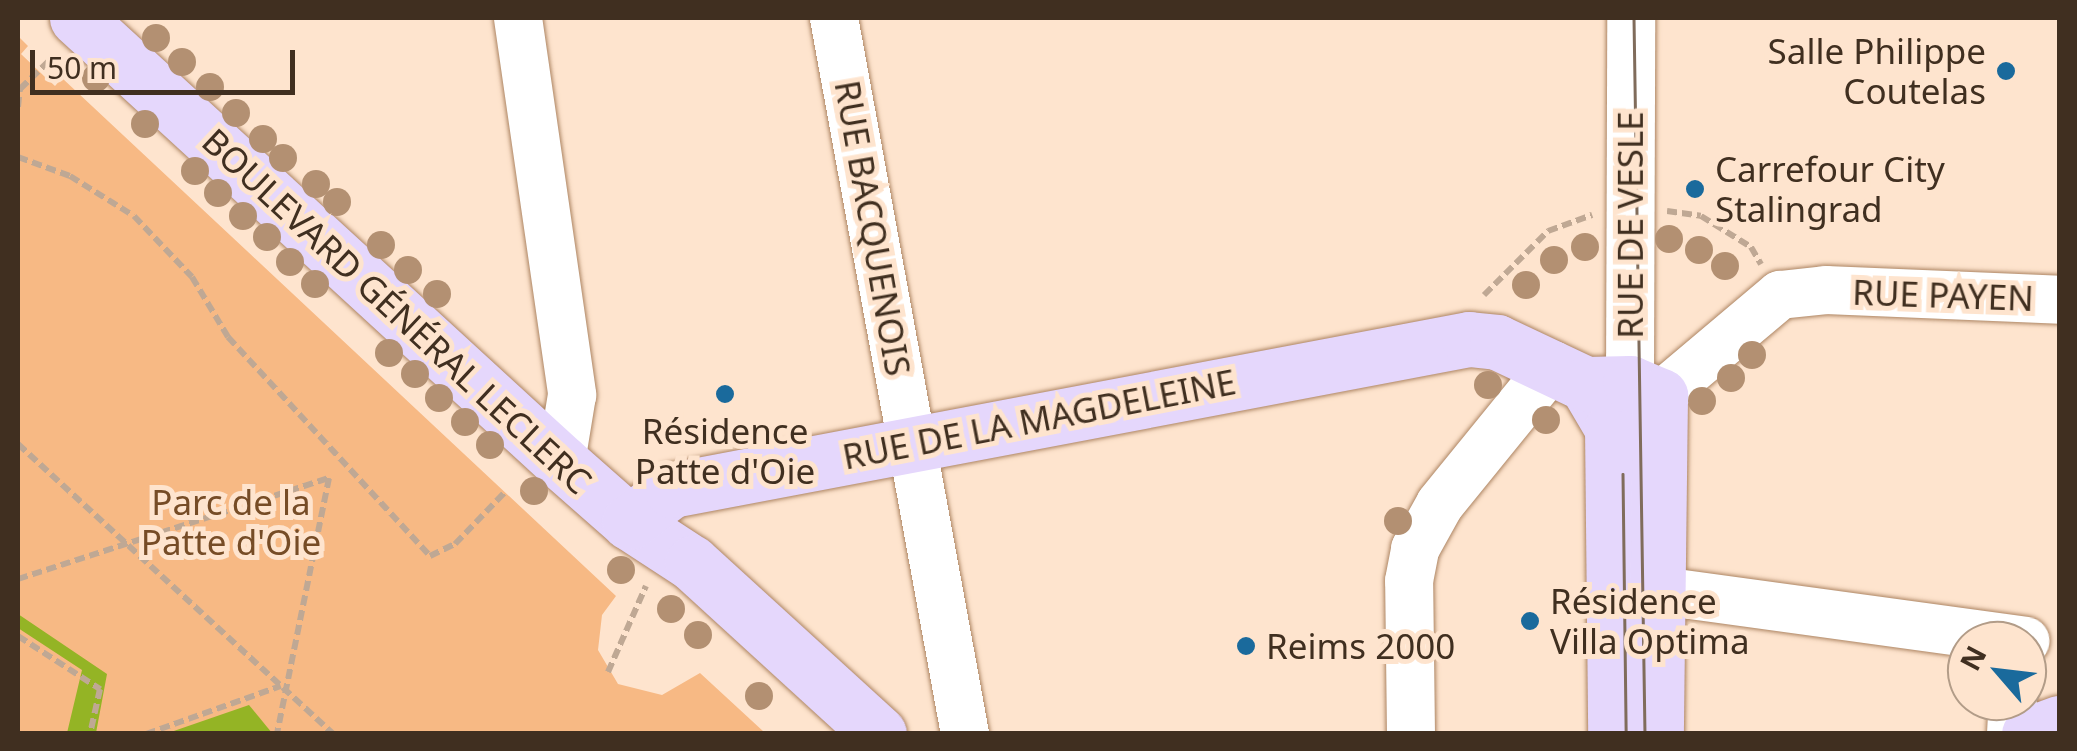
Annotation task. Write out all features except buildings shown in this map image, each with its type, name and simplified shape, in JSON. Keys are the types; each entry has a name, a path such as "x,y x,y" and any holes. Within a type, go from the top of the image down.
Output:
{"main road":[{"name":"BOULEVARD GÉNÉRAL LECLERC","path":"81,21 561,462 629,522 692,563 879,734"},
{"name":"RUE DE LA MAGDELEINE","path":"629,522 672,490 1458,341 1497,342 1608,391"},
{"name":"RUE DE VESLE","path":"1608,391 1654,590 1656,734"},
{"name":"RUE DE VESLE","path":"1608,391 1615,734"},
{"name":"BOULEVARD GÉNÉRAL LECLERC","path":"629,522 657,573 838,734"},
{"path":"2029,734 2060,723"}],"street":[{"path":"518,18 572,395 561,462"},
{"name":"RUE BACQUENOIS","path":"834,18 966,734"},
{"name":"RUE DE VESLE","path":"1608,391 1630,18"},
{"name":"RUE PAYEN","path":"1412,734 1409,581 1415,549 1440,504 1608,391 1780,295 1826,290 2060,300"},
{"path":"1654,590 1947,630"}],"path":[{"path":"18,107 20,89 81,21"},
{"path":"18,157 70,176 134,216 192,277 228,337 430,556 454,544 506,491"},
{"path":"18,444 333,734"},
{"path":"18,579 329,478 277,734"},
{"path":"608,672 649,581"},
{"path":"18,636 100,689 90,734"},
{"path":"146,734 284,689"}],"green space":[{"name":"Parc de la Patte d'Oie","path":"18,36 28,46 21,54 44,76 55,86 62,78 616,596 602,615 598,650 618,684 662,695 700,673 765,733 18,734"}],"shaded area":[{"path":"18,614 107,674 96,733 67,733 82,670 18,628"},
{"path":"249,705 272,733 168,733"}],"tram line":[{"path":"1634,18 1645,734"},
{"path":"1623,474 1626,734"}],"place":[{"name":"Salle Philippe Coutelas","path":"2006,71"},
{"name":"Carrefour City Stalingrad","path":"1695,189"},
{"name":"Résidence Patte d'Oie","path":"725,394"},
{"name":"Résidence Villa Optima","path":"1530,621"},
{"name":"Reims 2000","path":"1246,646"}]}
